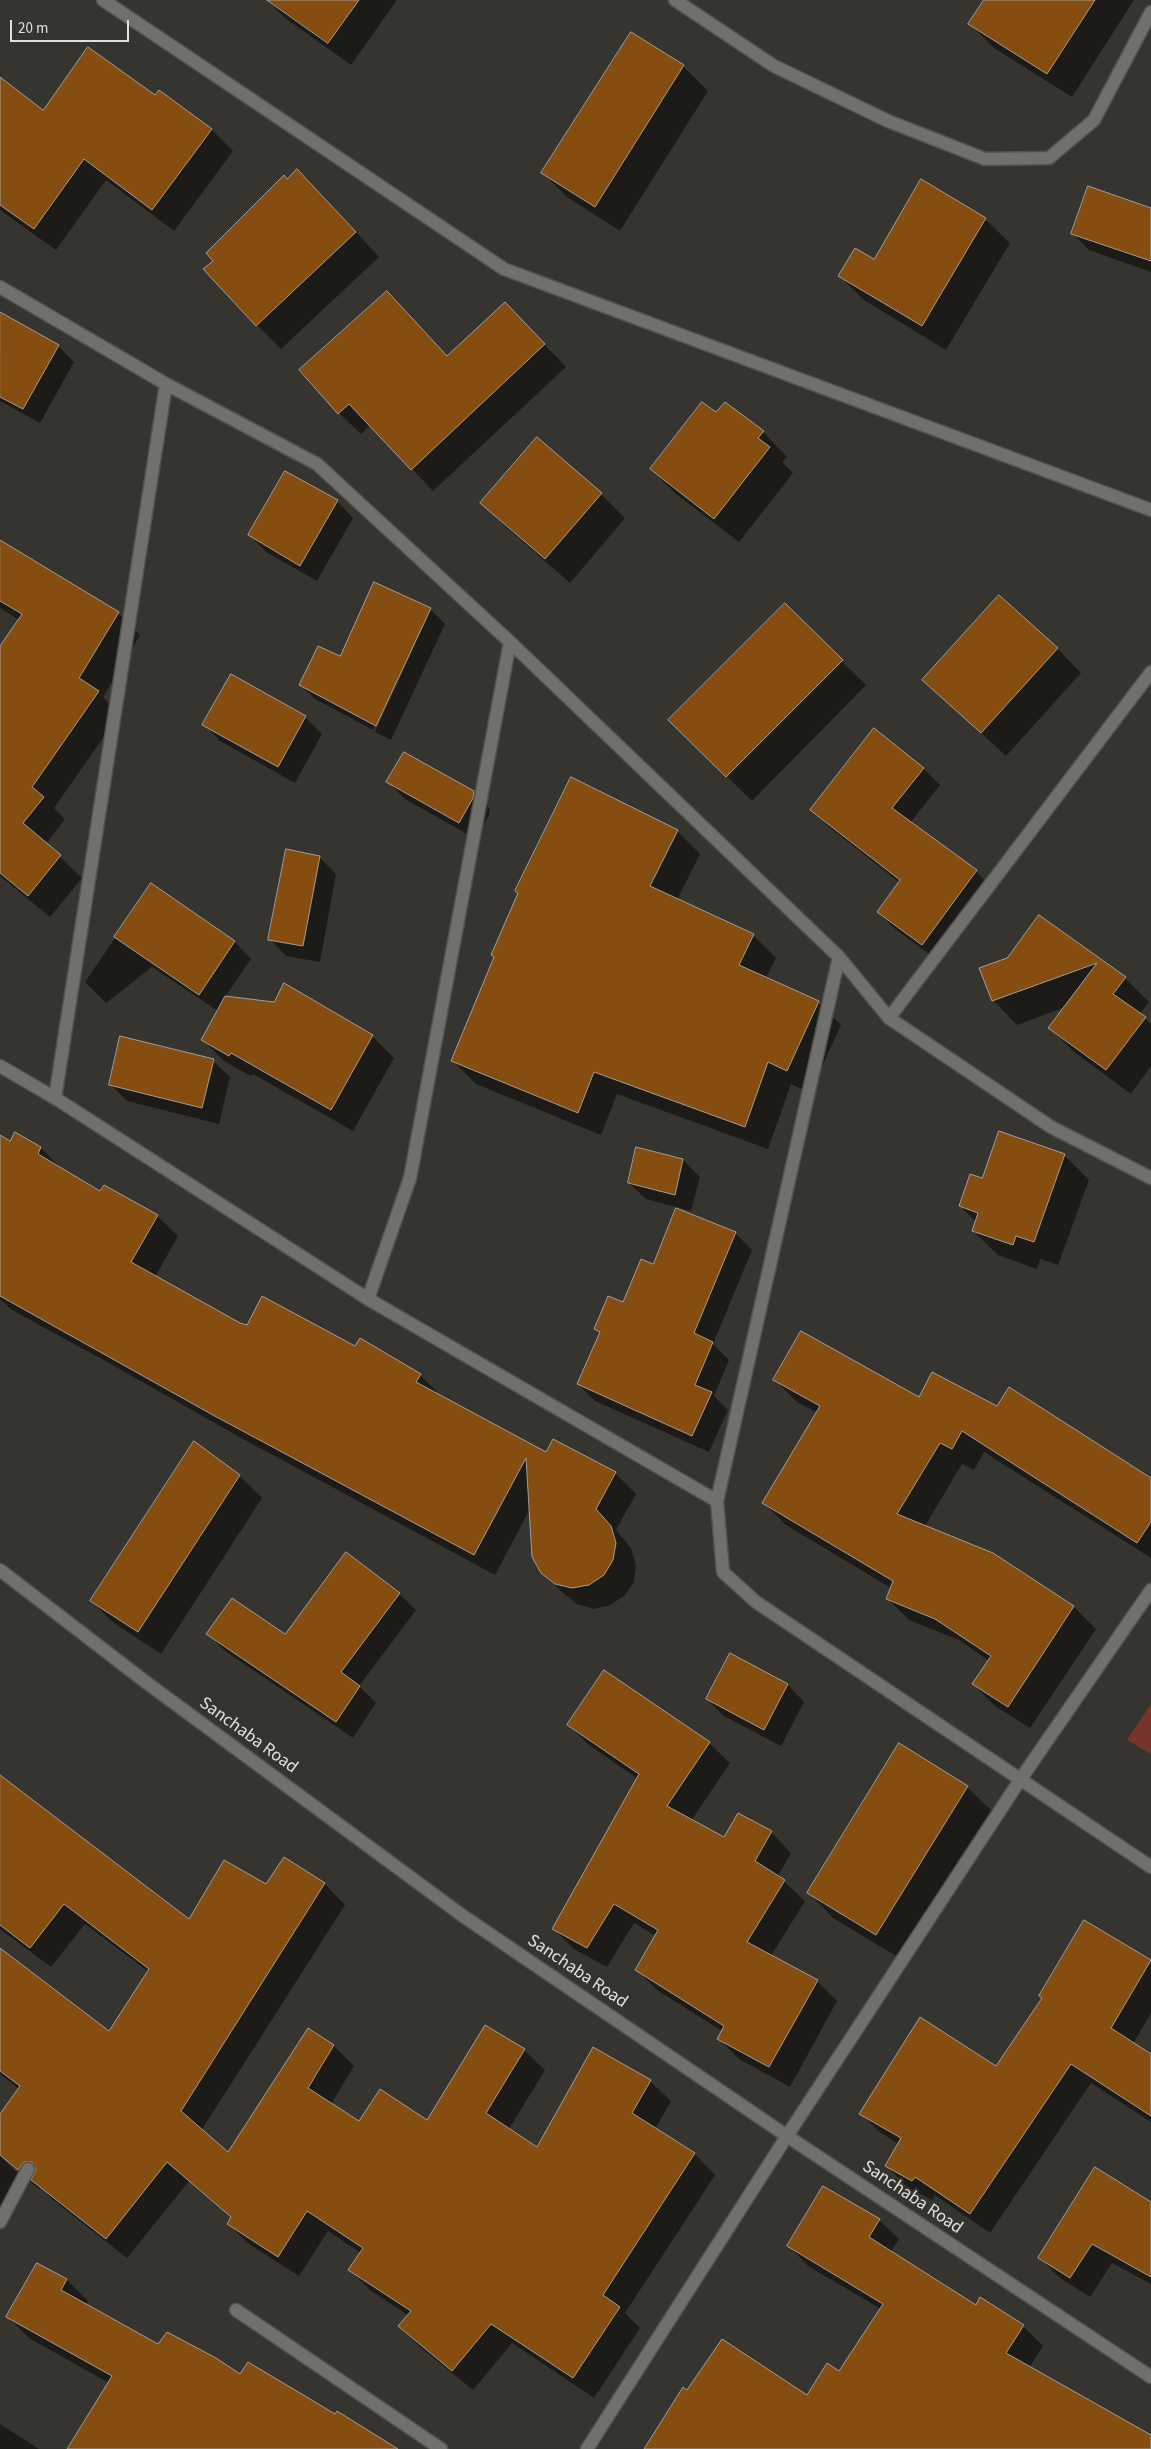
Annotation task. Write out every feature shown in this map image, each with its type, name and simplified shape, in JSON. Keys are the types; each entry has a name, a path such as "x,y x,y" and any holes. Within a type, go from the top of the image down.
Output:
{"street":[{"path":"103,0 504,269 1151,510"},
{"path":"675,0 774,66 888,121 985,159 1049,158 1094,120 1151,12"},
{"path":"0,287 166,384 317,464 510,642 839,957 889,1018 1051,1128 1151,1178"},
{"path":"56,1098 166,384"},
{"path":"368,1299 410,1178 510,642"},
{"path":"889,1018 1151,672"},
{"path":"839,957 717,1501 723,1572 756,1602 1151,1868"},
{"path":"0,1066 56,1098 368,1299 717,1501"},
{"name":"Sanchaba Road","path":"0,1570 147,1683 463,1916 787,2136 1151,2378"},
{"path":"587,2449 787,2136 1020,1780 1151,1590"},
{"path":"0,2222 28,2169"},
{"path":"236,2310 441,2449"}],"shaded area":[{"path":"1151,1704 1151,1754 1127,1740"}],"building":[{"path":"267,0 359,0 328,43"},
{"path":"984,0 1095,0 1047,74 968,24"},
{"path":"631,32 684,65 595,207 541,173"},
{"path":"88,47 155,95 159,90 212,129 152,210 84,159 34,229 0,205 0,77 43,110"},
{"path":"297,169 356,232 256,326 203,269 213,261 206,253 284,175 287,179"},
{"path":"921,179 986,218 922,326 838,276 855,248 874,259"},
{"path":"1088,186 1151,208 1151,261 1071,234"},
{"path":"387,291 447,356 505,302 545,344 411,470 349,404 338,414 299,370"},
{"path":"0,312 59,345 23,409 0,397"},
{"path":"702,402 716,412 725,402 764,431 758,438 770,447 714,519 650,469"},
{"path":"537,437 602,493 545,559 480,503"},
{"path":"285,471 338,500 300,566 248,535"},
{"path":"0,540 119,612 79,678 99,691 32,787 44,797 23,823 61,855 28,896 0,873 0,646 22,614 0,601"},
{"path":"374,582 431,608 376,726 299,685 318,646 340,656"},
{"path":"999,595 1058,648 981,733 922,680"},
{"path":"785,603 843,660 726,777 668,720"},
{"path":"231,674 306,716 278,767 202,725"},
{"path":"874,728 924,768 892,808 977,870 922,945 877,912 900,880 810,810"},
{"path":"404,752 474,791 473,798 459,823 386,782"},
{"path":"571,777 678,830 650,886 754,934 739,965 819,1001 787,1071 768,1062 745,1127 594,1072 578,1113 451,1061 494,957 491,955 518,893 515,891"},
{"path":"286,849 320,856 303,946 268,940"},
{"path":"151,883 235,941 199,995 114,937"},
{"path":"1039,915 1126,977 1113,994 1146,1017 1106,1070 1048,1028 1097,963 992,1001 979,968 1007,958"},
{"path":"284,983 373,1035 331,1110 231,1053 229,1056 201,1040 225,996 274,1002"},
{"path":"120,1036 214,1059 202,1108 109,1085"},
{"path":"999,1131 1065,1154 1034,1242 1016,1236 1013,1245 972,1231 978,1213 959,1206 970,1174 982,1178"},
{"path":"15,1132 41,1147 38,1154 100,1191 104,1185 158,1215 131,1262 240,1323 247,1325 262,1296 355,1346 360,1338 421,1374 416,1382 546,1452 553,1439 616,1472 596,1509 611,1526 616,1543 613,1560 604,1575 589,1585 572,1588 555,1584 541,1573 532,1557 526,1458 474,1555 211,1414 0,1296 0,1135 10,1141"},
{"path":"636,1147 683,1159 675,1195 628,1183"},
{"path":"676,1208 736,1232 694,1333 713,1342 695,1385 712,1392 692,1436 577,1384 600,1332 594,1329 608,1296 623,1302 641,1259 653,1264"},
{"path":"801,1331 919,1397 932,1372 997,1406 1009,1387 1151,1478 1151,1522 1137,1543 962,1431 952,1449 940,1443 897,1514 993,1553 1074,1606 1008,1707 972,1684 991,1656 935,1619 886,1599 893,1581 762,1503 820,1406 773,1380"},
{"path":"194,1441 240,1475 138,1632 90,1601"},
{"path":"346,1552 400,1593 341,1672 360,1686 336,1722 206,1634 232,1598 285,1634"},
{"path":"730,1653 788,1684 764,1730 706,1699"},
{"path":"604,1670 710,1742 667,1806 724,1837 738,1813 772,1831 755,1861 785,1880 747,1942 818,1980 769,2067 717,2039 724,2026 635,1970 658,1930 614,1904 587,1948 552,1929 639,1774 567,1725"},
{"path":"899,1743 968,1786 876,1935 807,1893"},
{"path":"0,1775 189,1919 224,1860 266,1884 284,1857 325,1883 181,2111 228,2152 308,2028 334,2045 308,2088 359,2121 380,2089 427,2120 485,2025 525,2049 486,2113 537,2147 593,2047 651,2080 632,2113 695,2153 603,2295 620,2307 573,2378 491,2324 452,2371 398,2326 411,2311 348,2270 363,2248 307,2211 278,2257 227,2224 231,2217 167,2162 106,2239 31,2180 36,2169 32,2162 24,2162 18,2170 0,2155 0,2114 20,2086 0,2071 0,1948 109,2031 149,1969 64,1904 30,1948 0,1925"},
{"path":"1084,1920 1151,1960 1111,2028 1151,2054 1151,2116 1071,2064 970,2214 915,2177 912,2181 885,2166 901,2138 859,2114 920,2017 996,2066 1042,1998 1039,1996"},
{"path":"1095,2167 1151,2202 1151,2277 1092,2244 1070,2278 1038,2258"},
{"path":"823,2186 880,2219 869,2237 976,2305 980,2297 1024,2325 1006,2353 1151,2435 1151,2449 644,2449 683,2387 687,2390 722,2339 807,2395 827,2363 839,2371 883,2304 787,2246"},
{"path":"37,2263 67,2279 61,2290 158,2344 167,2332 216,2358 240,2374 248,2362 335,2414 337,2411 398,2449 67,2449 112,2376 6,2317"}]}
